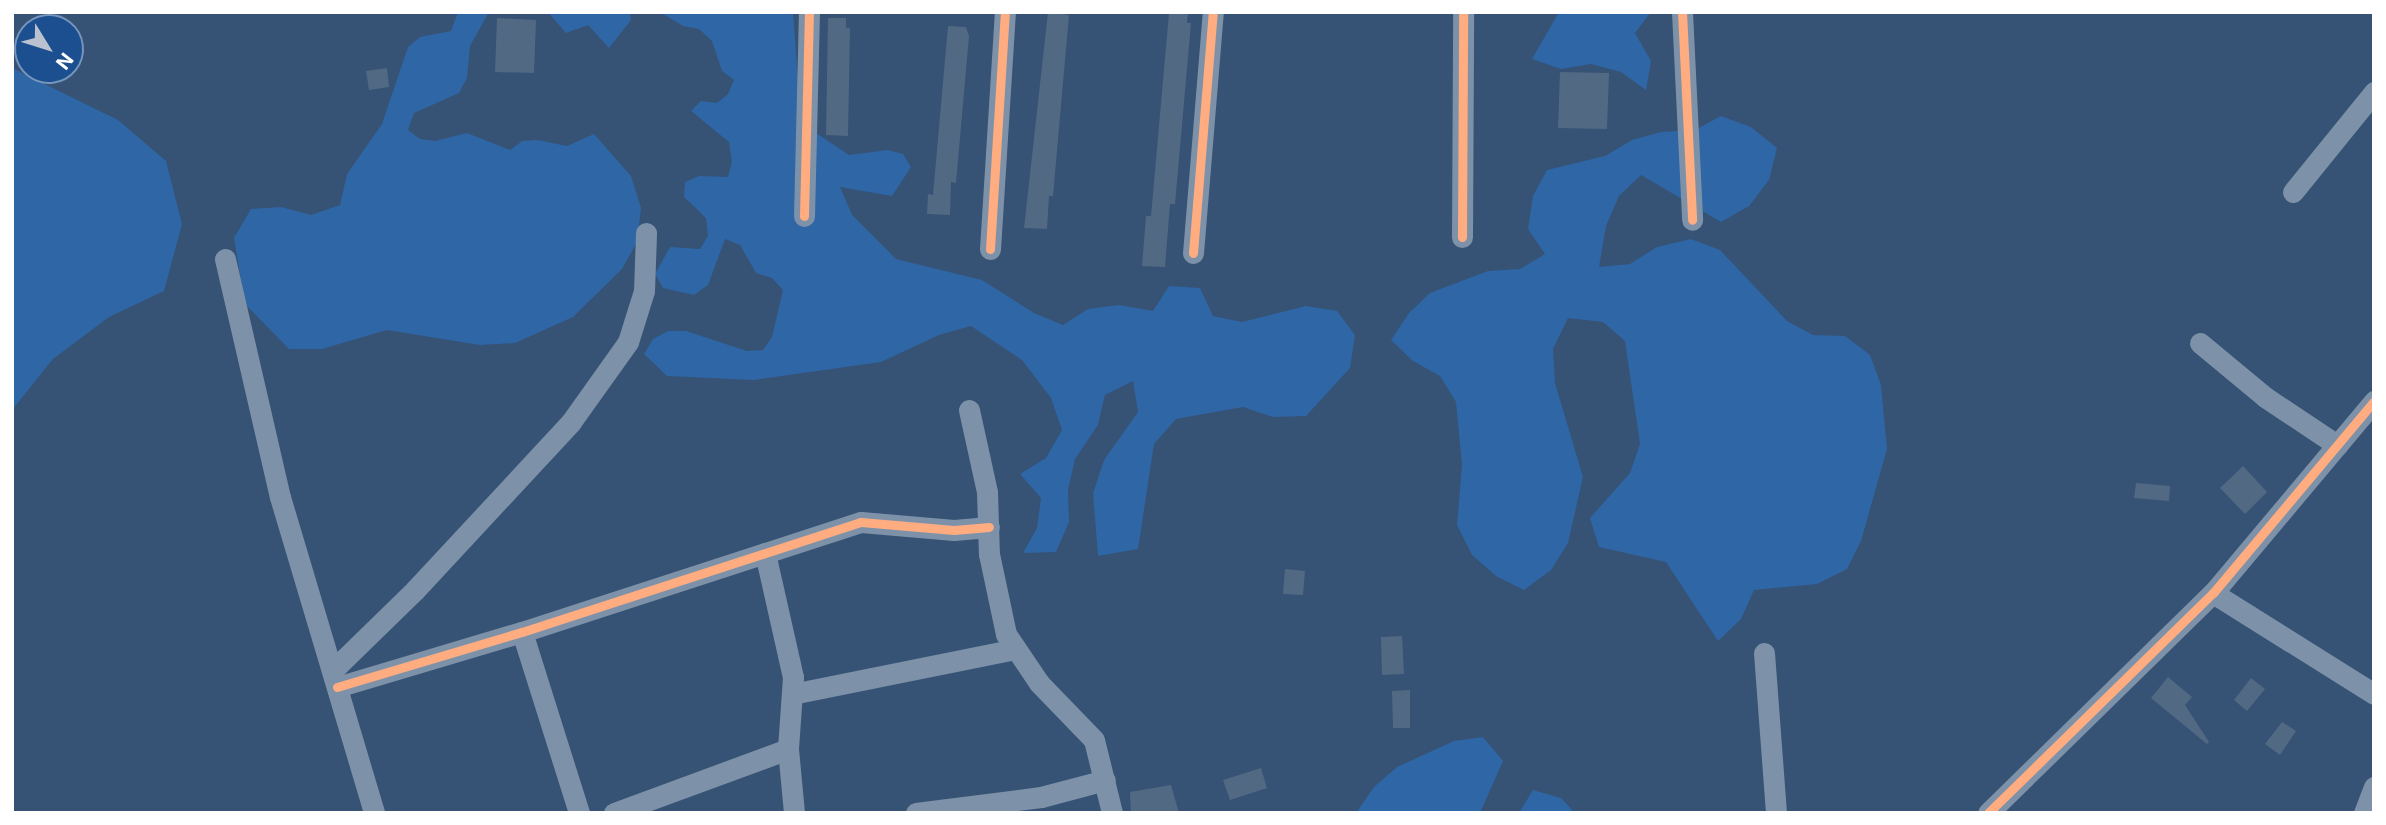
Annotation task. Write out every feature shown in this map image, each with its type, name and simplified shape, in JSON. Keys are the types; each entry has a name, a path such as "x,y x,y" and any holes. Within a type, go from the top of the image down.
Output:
{"street":[{"path":"804,216 809,12"},
{"path":"990,249 1005,12"},
{"path":"1193,253 1213,12"},
{"path":"1462,237 1463,12"},
{"path":"1682,12 1692,220"},
{"path":"2293,191 2374,92"},
{"path":"335,679 571,422 628,342 644,291 646,233"},
{"path":"225,259 280,497 374,813"},
{"path":"2200,344 2265,397 2337,445"},
{"path":"1988,813 2213,593 2374,401"},
{"path":"970,410 987,492 989,527 1006,634 1040,683 1094,740 1112,813"},
{"path":"335,679 522,632 861,522 954,530 989,527"},
{"path":"765,553 785,631 792,694 788,749 794,813"},
{"path":"2213,593 2374,694"},
{"path":"522,632 579,813"},
{"path":"792,694 1016,649"},
{"path":"1764,653 1776,813"},
{"path":"614,813 788,749"},
{"path":"916,813 1041,797 1105,780"},
{"path":"2364,813 2374,787"}],"shaded area":[{"path":"458,12 489,12 470,46 467,78 459,93 414,113 408,130 420,139 435,141 467,133 510,150 522,141 537,140 567,146 594,134 631,176 641,208 637,242 622,269 573,317 515,343 480,345 387,330 322,349 289,349 245,304 234,238 251,209 281,207 311,215 340,205 347,174 382,124 408,47 420,37 451,31"},
{"path":"548,12 630,12 631,20 609,48 588,25 566,33"},
{"path":"660,12 793,12 801,123 849,155 888,150 903,154 911,167 892,196 840,187 852,215 896,259 982,280 1034,313 1063,325 1088,309 1119,305 1153,311 1169,286 1200,288 1213,316 1242,322 1306,306 1337,311 1355,335 1350,368 1306,416 1273,417 1243,407 1176,419 1154,444 1138,549 1098,556 1093,493 1104,460 1138,412 1133,381 1105,395 1098,425 1075,459 1068,490 1069,522 1056,552 1023,553 1037,528 1041,498 1020,474 1046,458 1062,430 1051,398 1022,360 971,326 939,335 881,362 754,380 667,376 644,354 653,339 668,331 686,331 747,351 763,350 772,337 783,290 772,278 756,273 740,245 725,239 708,285 694,295 663,288 655,274 670,247 700,249 708,236 706,218 684,197 685,182 699,176 728,177 732,162 729,142 691,111 701,101 717,103 728,94 734,80 722,71 712,41 699,29 683,26"},
{"path":"1559,12 1651,12 1635,33 1651,61 1646,90 1621,72 1591,64 1561,69 1532,59"},
{"path":"12,68 14,84 45,84 118,120 166,161 182,224 164,291 109,317 53,359 12,410"},
{"path":"1721,116 1751,127 1777,148 1769,180 1749,206 1721,222 1641,175 1619,196 1606,226 1599,267 1630,264 1657,247 1691,239 1720,250 1787,321 1813,335 1845,336 1870,355 1881,385 1887,449 1861,541 1847,569 1817,584 1754,590 1741,619 1718,641 1666,562 1599,547 1590,518 1630,473 1640,444 1625,341 1603,322 1568,318 1553,349 1555,383 1583,477 1568,543 1551,570 1524,590 1496,576 1472,555 1457,525 1462,465 1456,402 1440,376 1413,361 1391,340 1409,313 1430,293 1488,271 1520,269 1545,254 1528,229 1533,196 1547,170 1605,156 1632,140 1661,132 1695,130"},
{"path":"1483,737 1503,761 1480,813 1356,813 1374,787 1397,767 1454,741"},
{"path":"1533,790 1561,798 1575,813 1519,813"}],"building":[{"path":"1048,12 1069,15 1053,196 1049,196 1047,229 1024,228"},
{"path":"1169,13 1188,13 1187,23 1191,23 1175,204 1170,204 1165,267 1142,266 1146,216 1151,216"},
{"path":"497,18 536,20 534,73 495,72"},
{"path":"828,18 846,18 846,28 850,28 848,136 826,135"},
{"path":"948,26 966,27 969,36 956,183 951,182 950,215 927,214 928,194 933,195"},
{"path":"387,68 389,87 369,90 366,71"},
{"path":"1560,72 1609,73 1607,129 1558,128"},
{"path":"2243,466 2267,492 2245,514 2220,488"},
{"path":"2136,483 2170,486 2169,501 2134,498"},
{"path":"1285,569 1305,571 1303,595 1283,594"},
{"path":"1402,636 1404,674 1382,675 1381,637"},
{"path":"2168,677 2192,697 2185,705 2209,742 2207,744 2151,698"},
{"path":"2251,678 2265,689 2247,711 2234,700"},
{"path":"1410,690 1410,728 1393,728 1392,691"},
{"path":"2282,722 2296,731 2280,755 2265,744"},
{"path":"1261,768 1267,788 1230,800 1223,780"},
{"path":"1171,785 1179,813 1131,813 1130,792"}],"cycle path":[{"path":"804,216 809,12"},
{"path":"990,249 1005,12"},
{"path":"1193,253 1213,12"},
{"path":"1462,237 1463,12"},
{"path":"1682,12 1692,220"},
{"path":"1988,813 2213,593 2374,401"},
{"path":"337,687 522,632 861,522 954,530 989,527"}]}
